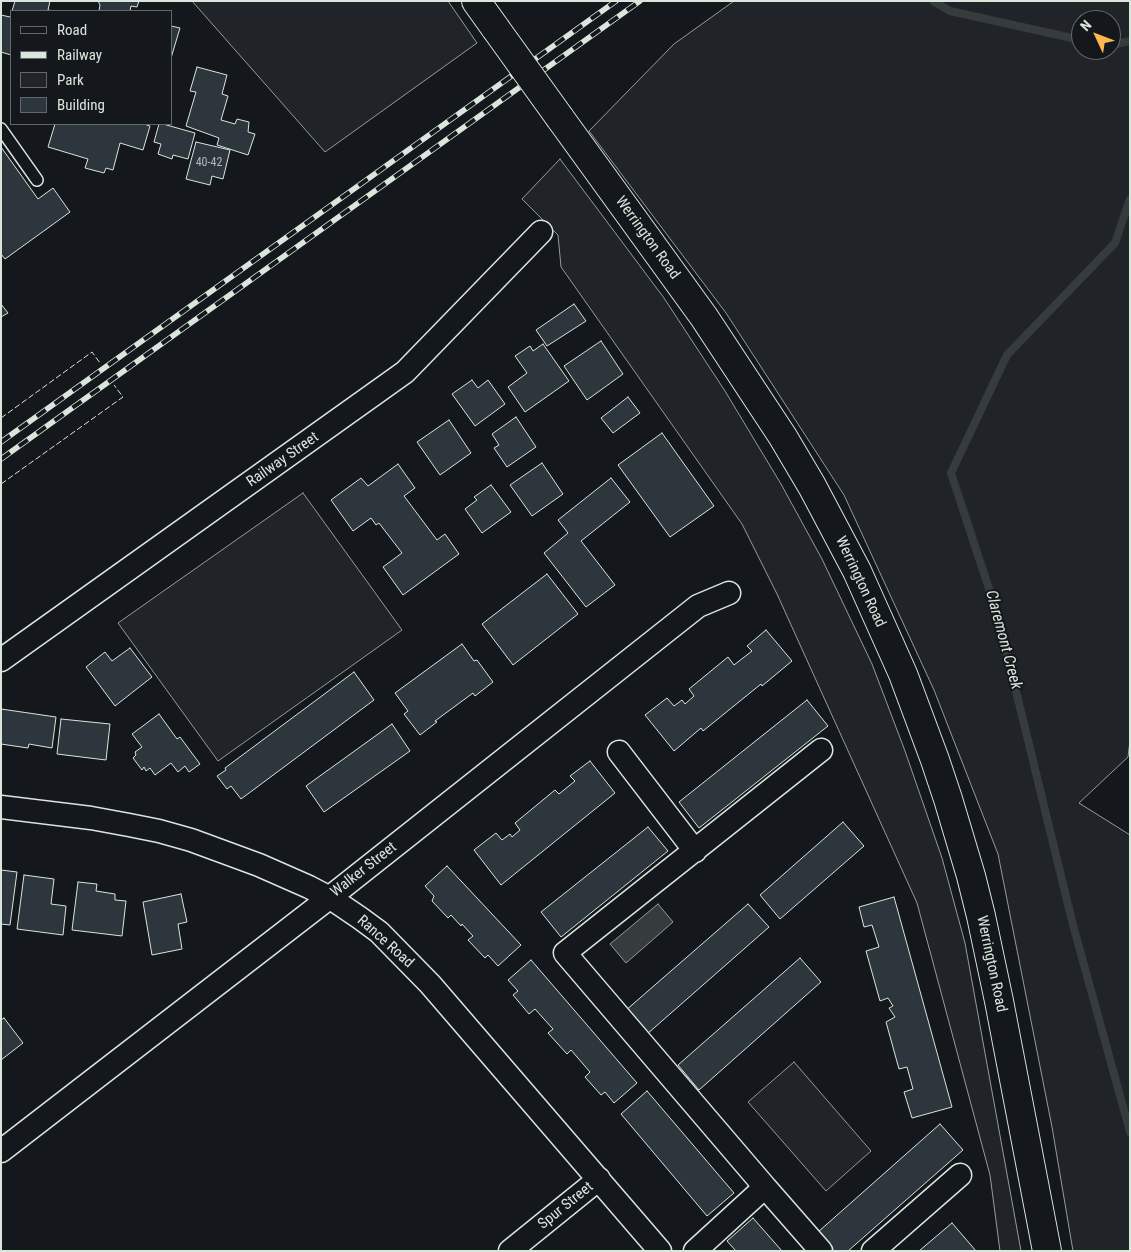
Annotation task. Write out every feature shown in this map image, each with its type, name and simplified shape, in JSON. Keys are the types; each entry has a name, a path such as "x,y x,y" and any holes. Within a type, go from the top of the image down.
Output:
{"main road":[{"name":"Werrington Road","path":"476,1 704,317 783,437 857,571 903,674 923,725 948,799 975,892 999,1002 1047,1251"}],"street":[{"name":"Railway Street","path":"1,660 405,372 541,232"},
{"name":"Walker Street","path":"1,1150 329,898 698,606 729,593"},
{"path":"821,750 565,954 821,1251"},
{"path":"619,752 694,850"},
{"name":"Rance Road","path":"1,807 91,818 183,838 259,865 329,898 360,918 379,932 430,984 660,1251"},
{"path":"873,1251 960,1174"},
{"name":"Spur Street","path":"510,1251 599,1179"},
{"path":"695,1251 765,1187"}],"lane":[{"path":"1,129 37,180"}],"green space":[{"path":"192,1 448,1 477,43 325,152"},
{"path":"734,1 1130,1 1130,740 1128,757 1079,803 1130,835 1130,1251 1073,1251 1052,1127 998,854 934,690 844,495 726,313 589,131 674,44"},
{"path":"560,159 664,298 725,391 781,484 822,559 872,664 905,751 942,858 965,943 1021,1251 1000,1251 990,1175 917,903 777,594 742,524 561,267 558,235 522,199"},
{"path":"303,493 402,630 218,761 118,623"},
{"path":"794,1062 871,1151 826,1191 748,1102"}],"shaded area":[{"path":"658,904 673,922 626,963 610,944"}],"building":[{"path":"15,1 50,1 48,10 12,10"},
{"path":"98,1 139,1 137,7 131,6 130,10 99,10"},
{"path":"1,15 10,17 10,55 1,52"},
{"path":"172,26 180,28 172,55"},
{"path":"197,67 227,75 222,94 228,96 221,120 235,124 237,119 249,122 248,132 255,134 248,155 217,145 219,138 186,126 196,92 190,91"},
{"path":"55,125 150,126 143,150 120,143 113,170 106,168 104,173 85,168 88,159 48,147"},
{"path":"159,125 167,125 195,133 188,159 173,155 172,159 158,154 161,144 154,142"},
{"path":"196,142 230,150 223,179 212,176 210,185 186,179"},
{"path":"1,147 38,199 53,188 70,212 5,259 1,254"},
{"path":"1,304 8,313 1,317"},
{"path":"574,304 586,321 547,346 536,330"},
{"path":"601,341 623,374 587,400 564,366"},
{"path":"543,344 569,381 525,412 508,387 527,373 515,356 530,346 533,351"},
{"path":"472,380 478,388 488,380 505,404 475,426 452,394"},
{"path":"628,397 640,413 613,433 601,418"},
{"path":"516,417 536,447 507,467 494,448 499,445 492,434"},
{"path":"449,420 471,453 440,475 417,442"},
{"path":"662,433 714,506 670,537 618,465"},
{"path":"542,463 563,494 532,516 510,485"},
{"path":"398,464 415,488 404,496 437,540 445,534 459,554 403,595 383,567 402,553 379,523 376,525 371,518 353,531 331,500 361,478 368,486"},
{"path":"611,478 630,502 581,541 615,585 586,607 544,553 568,533 558,520"},
{"path":"491,485 511,512 482,533 465,509 477,500 474,497"},
{"path":"547,574 578,614 513,665 482,624"},
{"path":"766,630 792,661 703,731 701,728 674,751 645,715 667,698 674,706 682,700 685,704 694,696 689,689 728,657 734,665 752,651 747,646"},
{"path":"462,644 474,661 477,660 493,682 475,696 473,693 435,721 437,722 420,735 404,714 408,711 395,693"},
{"path":"130,648 152,677 115,706 86,667 105,652 112,661"},
{"path":"354,672 374,700 241,799 231,786 227,789 217,776 226,770 225,768"},
{"path":"807,700 828,726 699,828 679,802"},
{"path":"1,709 56,717 52,748 29,744 28,748 1,744"},
{"path":"159,714 177,739 180,737 200,764 189,772 185,766 178,772 171,763 155,775 150,768 146,771 144,767 142,770 133,758 136,755 135,752 142,747 132,734"},
{"path":"61,719 110,724 106,760 57,754"},
{"path":"392,724 410,751 324,812 306,786"},
{"path":"590,761 615,793 501,885 474,850 496,833 502,840 510,834 512,837 520,830 515,823 555,790 559,794 575,781 570,776"},
{"path":"843,822 864,846 780,919 760,895"},
{"path":"648,827 668,851 561,937 541,912"},
{"path":"447,866 521,945 498,966 488,955 485,958 468,940 473,936 462,924 461,926 451,915 448,918 432,901 434,896 425,886"},
{"path":"1,870 17,872 10,925 1,924"},
{"path":"24,875 54,879 51,904 66,906 63,935 17,929"},
{"path":"78,882 97,884 96,891 115,894 115,900 126,901 122,936 72,930"},
{"path":"181,894 187,922 178,924 182,949 152,955 143,902"},
{"path":"894,897 952,1107 912,1118 904,1092 913,1089 907,1067 899,1069 886,1022 895,1017 889,1008 893,1006 888,998 880,1001 866,951 879,947 872,925 864,927 859,907"},
{"path":"748,904 769,927 646,1035 625,1011"},
{"path":"800,958 821,982 699,1090 678,1065"},
{"path":"531,960 637,1083 614,1103 605,1092 601,1095 585,1077 590,1072 571,1050 567,1054 548,1033 553,1029 535,1009 529,1014 513,995 518,991 508,980"},
{"path":"4,1018 23,1043 1,1060 1,1020"},
{"path":"647,1091 734,1193 707,1216 621,1114"},
{"path":"940,1124 963,1150 848,1251 834,1251 818,1232"},
{"path":"753,1218 782,1251 736,1251 727,1241"},
{"path":"952,1223 976,1251 919,1251"}],"waterway":[{"path":"933,1 950,11 1071,38"},
{"path":"1121,43 1130,41"},
{"name":"Claremont Creek","path":"1130,199 1115,243 1007,355 951,473 997,613 1073,925 1130,1132"}],"railway":[{"path":"1,442 616,1"},
{"path":"1,459 640,1"}],"fence":[{"path":"1,418 92,352 100,363"},
{"path":"1,484 123,397 114,385"}]}
